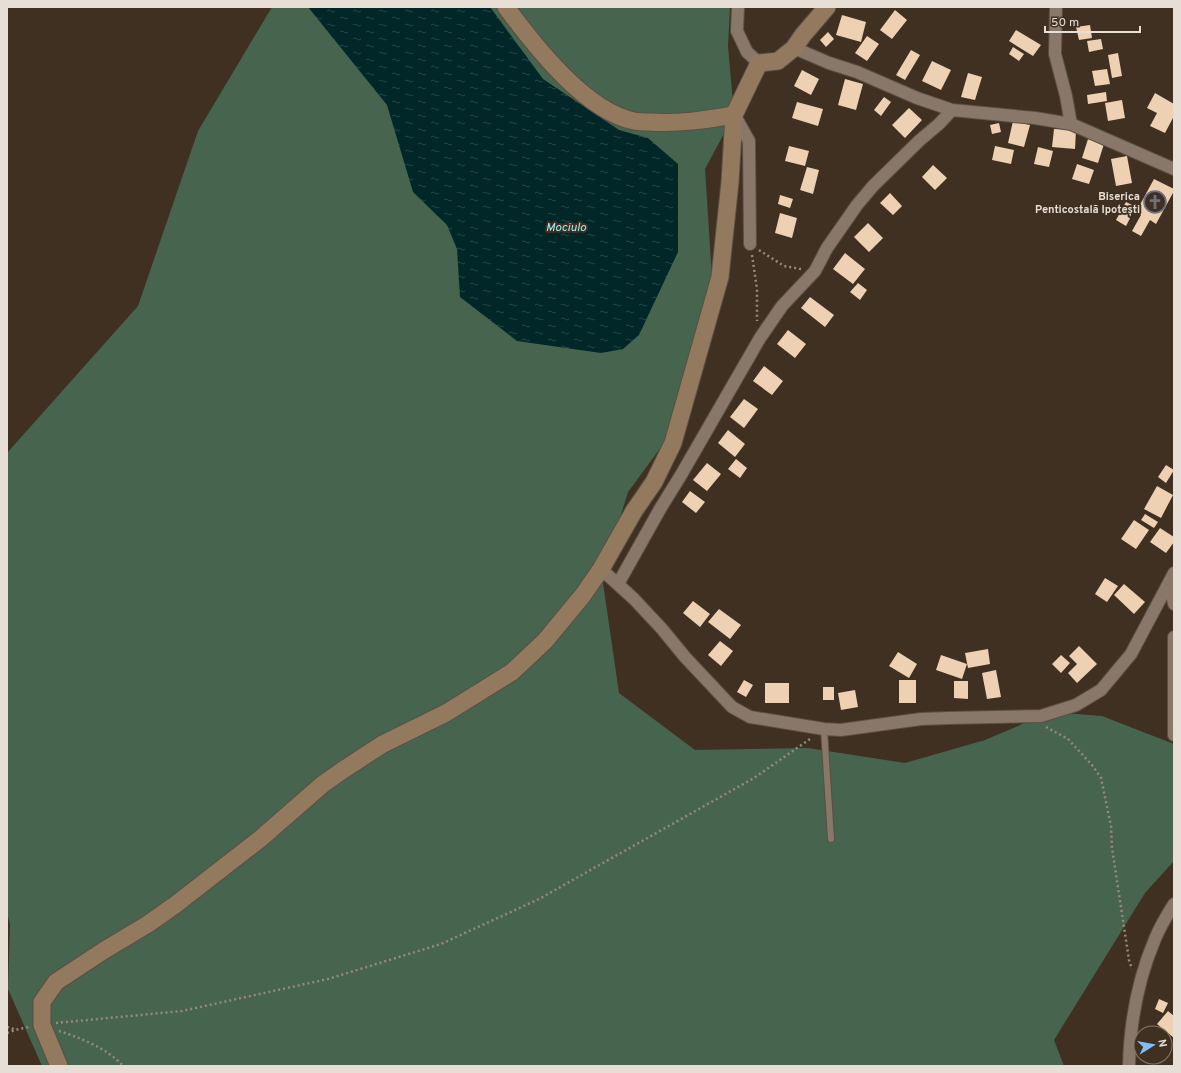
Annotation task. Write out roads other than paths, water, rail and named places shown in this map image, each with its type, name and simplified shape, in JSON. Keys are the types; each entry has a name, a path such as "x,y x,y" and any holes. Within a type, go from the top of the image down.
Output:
{"street":[{"path":"506,7 566,78 591,100 612,114 634,121 664,123 700,121 734,114"},
{"path":"738,7 737,31 747,52 759,63 778,61 794,48 827,7"},
{"path":"1056,7 1055,54 1066,96 1071,124"},
{"path":"794,48 829,63 857,72 918,98 952,110 1035,118 1071,124 1174,169"},
{"path":"59,1066 42,1025 42,1002 56,982 148,924 175,905 260,839 318,789 344,770 383,744 446,713 512,672 545,641 583,596 601,569 634,511 654,482 673,444 720,277 730,182 734,114 759,63"},
{"path":"618,584 660,508 681,475 760,338 782,306 815,271 828,248 857,205 920,140 939,124 952,110"},
{"path":"734,114 749,141 750,244"},
{"path":"601,569 634,599 662,629 684,656 732,707 750,717 824,729 841,730 949,718 1041,716 1076,705 1101,690 1132,654 1153,611 1172,578"},
{"path":"1172,578 1174,604"},
{"path":"1174,637 1174,735"},
{"path":"1129,1066 1130,1044 1138,989 1155,938 1174,904"}],"lane":[{"path":"824,729 831,839"}],"water":[{"name":"Mociulo","path":"308,7 490,7 543,79 619,130 648,138 678,164 678,252 639,335 623,349 601,353 517,341 460,297 457,249 447,225 413,192 387,105"}],"place":[{"name":"Biserica Penticostală Ipotești","path":"1155,202"}]}
